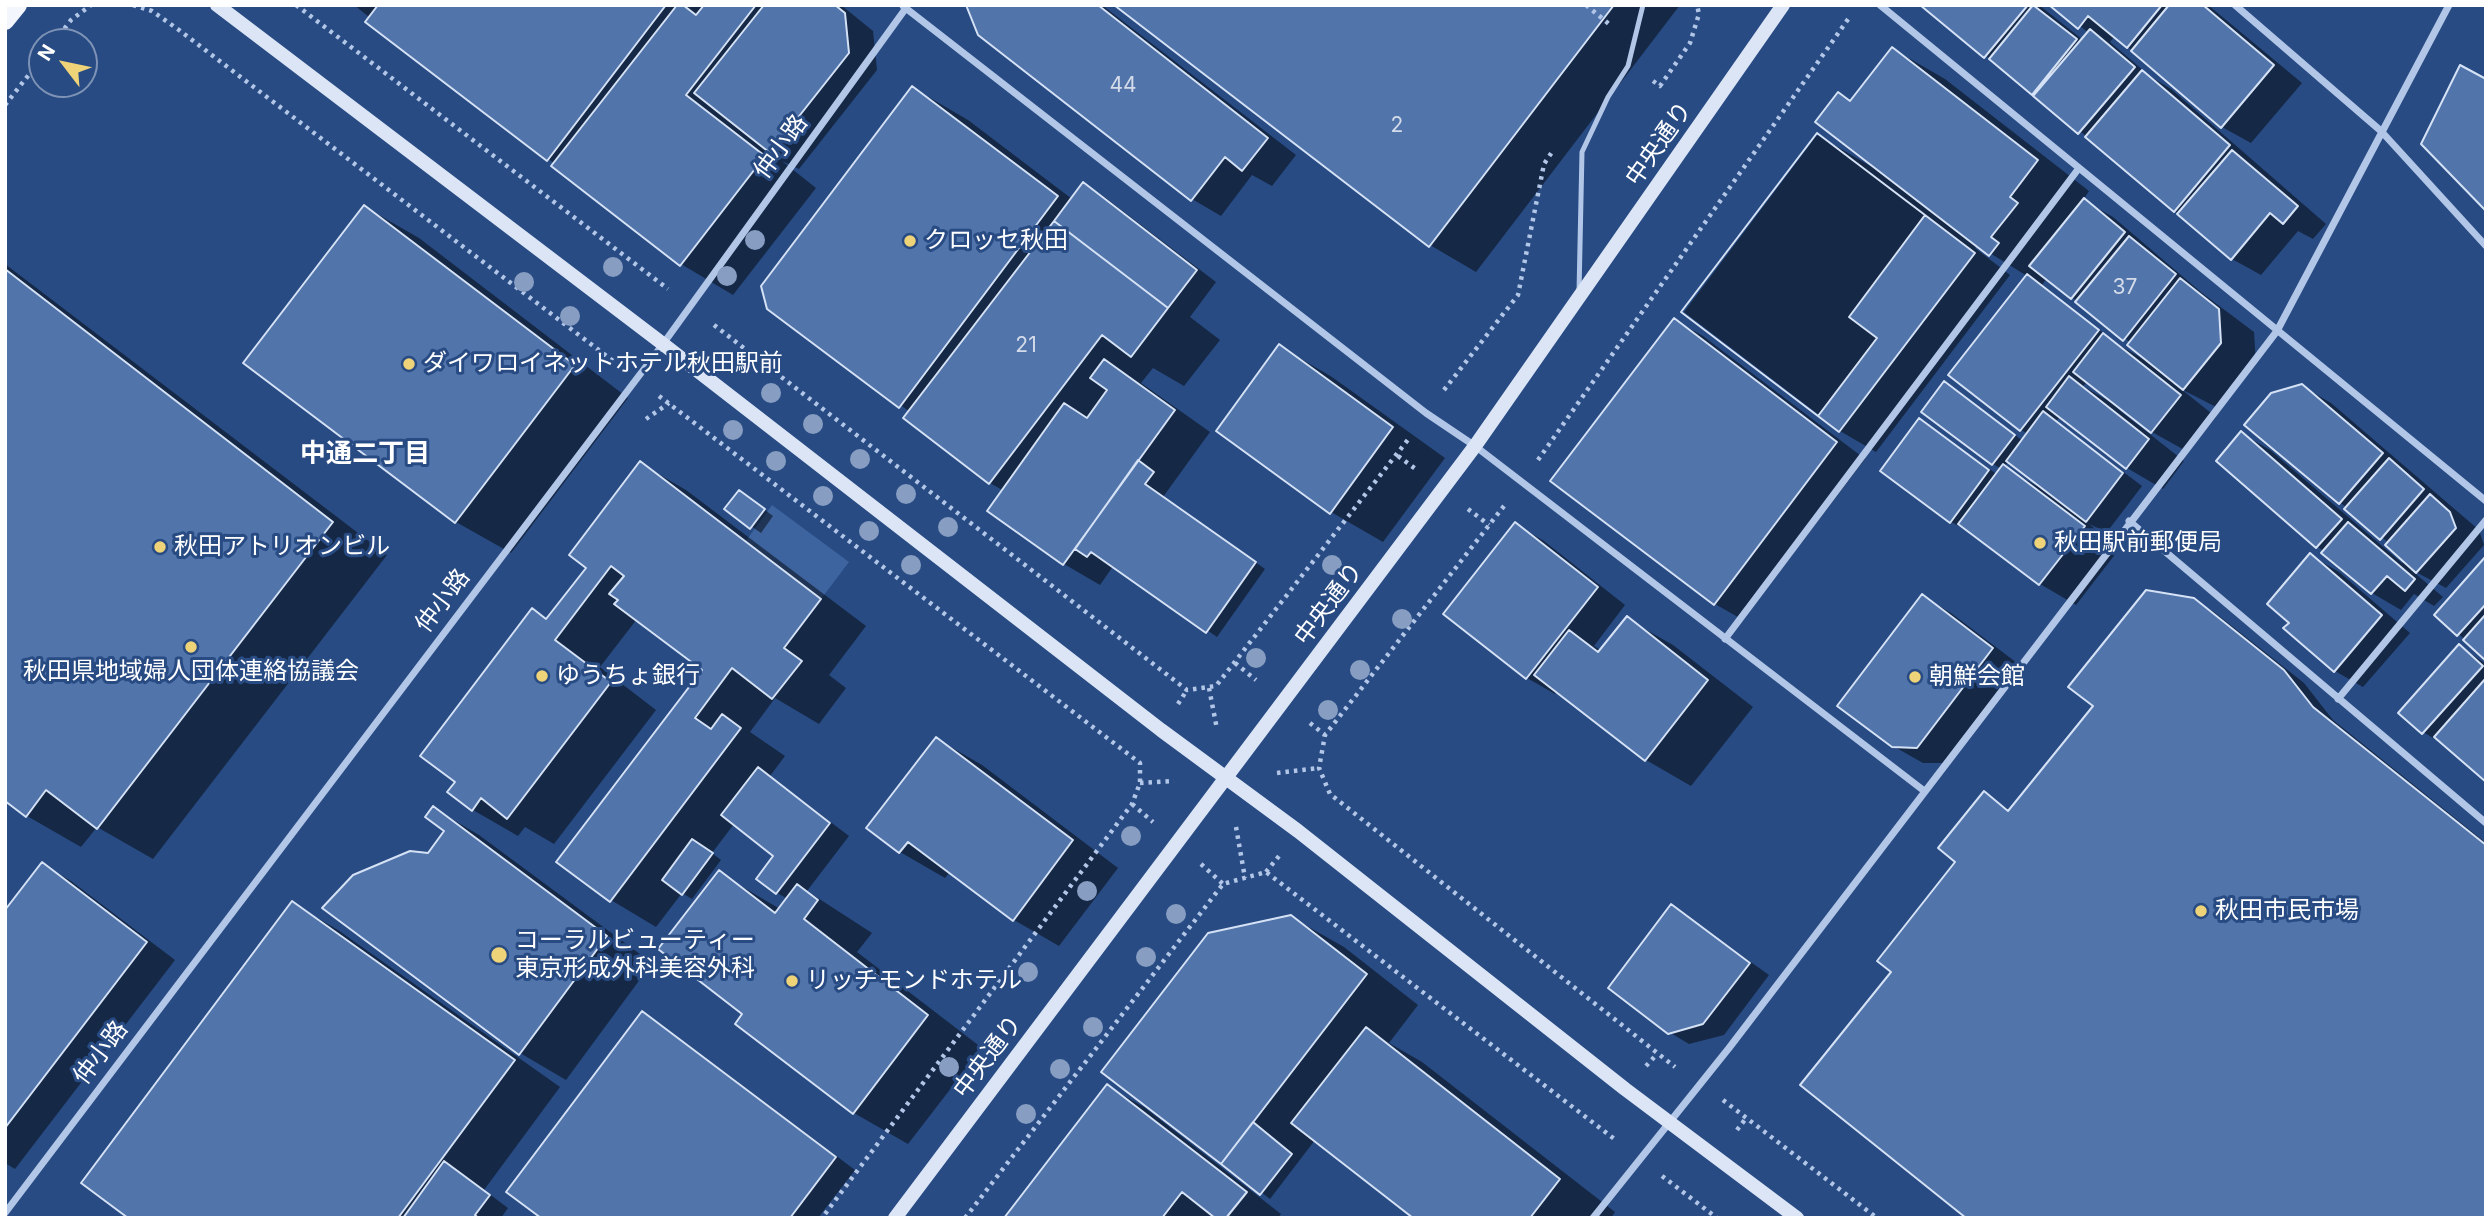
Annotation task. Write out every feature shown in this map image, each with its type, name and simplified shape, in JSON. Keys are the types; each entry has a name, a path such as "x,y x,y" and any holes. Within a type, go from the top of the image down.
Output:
{"main road":[{"path":"5,21 18,5"}],"street":[{"path":"217,5 663,344 1797,1218"},
{"name":"中央通り","path":"896,1217 1475,446 1783,5"},
{"path":"1881,5 2486,501"},
{"path":"2235,5 2381,131 2486,246"},
{"path":"1593,1218 1737,1037 1923,790 2277,331 2449,5"},
{"name":"仲小路","path":"5,1213 637,379 904,6"},
{"path":"904,6 1426,413 1475,446 1521,484 1923,790"},
{"path":"1725,639 2079,168"},
{"path":"2339,699 2486,520"},
{"path":"2129,521 2486,823"}],"lane":[{"path":"1578,299 1582,152 1608,97 1628,66 1643,5"}],"path":[{"path":"65,28 90,5"},
{"path":"133,5 152,12 179,30 1140,763 1140,782 1132,804 822,1218"},
{"path":"296,5 1187,690 1216,686 1398,456 1426,413 1518,295 1544,164 1558,142"},
{"path":"1586,5 1609,25"},
{"path":"1657,1054 1330,794 1319,768 1325,735 1521,484 1858,5"},
{"path":"5,105 28,76"},
{"path":"965,1218 1223,884 1266,872 1597,1125"},
{"path":"1747,1118 1877,1218"},
{"path":"1688,1195 1717,1218"}],"shaded area":[{"path":"772,505 849,562 821,599 745,542"}],"building":[{"path":"378,5 666,5 547,161 365,22"},
{"path":"677,5 683,5 696,15 704,5 756,5 686,95 765,156 680,266 551,166"},
{"path":"764,5 835,5 845,13 849,53 770,153 694,93"},
{"path":"966,5 1098,5 1268,138 1242,171 1225,157 1191,201 978,35"},
{"path":"1114,5 1614,5 1429,247"},
{"path":"1920,5 2028,5 1984,58"},
{"path":"2033,5 2077,39 2032,95 1989,59"},
{"path":"2049,5 2162,5 2127,48 2088,16 2078,29"},
{"path":"2169,5 2203,5 2274,65 2221,128 2131,51"},
{"path":"2090,29 2135,67 2078,134 2033,96"},
{"path":"1892,47 2038,160 2010,197 2018,203 1991,237 1999,243 1989,256 1815,122 1838,92 1850,101"},
{"path":"2460,65 2486,79 2485,210 2421,144"},
{"path":"2142,70 2230,145 2174,212 2085,137"},
{"name":"クロッセ秋田","path":"912,86 1058,196 899,408 767,309 761,286"},
{"path":"1817,133 1975,253 1839,432 1681,312"},
{"path":"1817,133 1925,215 1849,317 1877,338 1818,416 1681,312"},
{"path":"2232,150 2298,206 2283,224 2270,213 2231,260 2177,214"},
{"path":"1083,182 1197,270 1168,308 1054,221"},
{"path":"2084,198 2125,232 2071,299 2029,266"},
{"name":"ダイワロイネットホテル秋田駅前","path":"364,205 575,365 455,523 243,363"},
{"path":"1054,221 1168,308 1131,357 1102,335 989,484 903,418"},
{"path":"2129,236 2176,274 2123,341 2075,302"},
{"name":"秋田アトリオンビル","path":"5,269 333,522 97,829 46,790 26,817 5,801"},
{"path":"2027,274 2099,330 2020,431 1948,375"},
{"path":"2180,278 2219,309 2221,343 2183,390 2127,345"},
{"path":"1674,318 1837,442 1714,605 1550,481"},
{"path":"2103,333 2181,395 2151,433 2073,372"},
{"path":"1279,344 1393,427 1330,514 1216,431"},
{"path":"1104,359 1175,410 1063,565 987,511 1064,403 1087,418 1107,390 1090,378"},
{"path":"2069,376 2149,439 2126,469 2046,407"},
{"path":"1944,381 2015,435 1992,465 1921,412"},
{"path":"2302,384 2383,453 2339,504 2244,425 2271,393"},
{"path":"2043,411 2123,473 2086,522 2006,461"},
{"path":"1919,418 1989,470 1950,523 1880,471"},
{"path":"2241,431 2342,519 2316,548 2216,461"},
{"path":"2389,458 2424,489 2380,540 2344,509"},
{"path":"1138,460 1154,472 1145,484 1256,562 1206,633 1091,552 1087,557 1075,549"},
{"name":"ゆうちょ銀行","path":"640,461 821,599 784,648 802,661 772,699 732,668 695,718 711,729 722,714 741,728 610,902 556,862 702,670 614,604 618,600 609,594 624,576 611,566 555,640 611,682 507,819 481,798 472,811 447,792 455,782 420,756 532,608 546,619 586,568 569,555"},
{"path":"2003,464 2085,526 2039,585 1958,524"},
{"path":"739,490 765,509 750,529 724,509"},
{"path":"2430,494 2450,512 2456,528 2416,573 2385,545"},
{"path":"1515,522 1598,587 1526,679 1443,614"},
{"path":"2348,522 2415,579 2405,591 2387,576 2371,594 2321,553"},
{"path":"2310,553 2382,615 2334,672 2283,628 2289,623 2267,604"},
{"path":"2486,556 2486,604 2457,636 2434,615"},
{"name":"秋田市民市場","path":"2146,590 2194,598 2284,670 2313,707 2486,845 2486,1218 1966,1218 1800,1085 1891,972 1877,961 1955,862 1938,848 1984,791 2008,811 2093,706 2068,687"},
{"name":"朝鮮会館","path":"1922,594 1993,648 1917,748 1892,747 1837,706"},
{"path":"2486,614 2486,661 2463,640"},
{"path":"1627,616 1708,680 1645,761 1534,675 1569,630 1598,652"},
{"path":"2459,644 2483,666 2422,734 2398,713"},
{"path":"2486,678 2486,782 2434,737"},
{"path":"936,737 1073,840 1013,921 908,842 899,853 866,828"},
{"path":"758,767 830,823 776,894 756,879 773,856 721,815"},
{"path":"433,806 607,936 519,1055 322,908 353,875 410,851 428,853 444,831 425,817"},
{"path":"692,839 713,853 682,895 662,880"},
{"path":"42,862 147,942 5,1128 5,910"},
{"name":"リッチモンドホテル","path":"719,870 775,913 797,884 818,900 804,919 928,1015 853,1114 735,1024 742,1014 658,949"},
{"path":"292,901 515,1060 398,1218 128,1218 81,1183"},
{"path":"1671,904 1750,963 1703,1024 1668,1034 1608,988"},
{"path":"1291,915 1367,974 1221,1164 1101,1072 1208,933"},
{"path":"642,1011 836,1157 790,1218 541,1218 506,1192"},
{"path":"1366,1027 1560,1179 1530,1218 1413,1218 1291,1123"},
{"path":"1107,1084 1247,1192 1226,1218 1215,1218 1182,1192 1162,1218 1004,1218"},
{"path":"1253,1122 1292,1154 1260,1195 1221,1164"},
{"path":"444,1161 490,1195 475,1215 478,1218 403,1218"}],"place":[{"name":"クロッセ秋田","path":"910,241"},
{"name":"ダイワロイネットホテル秋田駅前","path":"409,364"},
{"name":"秋田駅前郵便局","path":"2040,543"},
{"name":"秋田アトリオンビル","path":"160,547"},
{"name":"秋田県地域婦人団体連絡協議会","path":"191,647"},
{"name":"ゆうちょ銀行","path":"542,676"},
{"name":"朝鮮会館","path":"1915,677"},
{"name":"秋田市民市場","path":"2201,911"},
{"name":"コーラルビューティー 東京形成外科美容外科","path":"499,955"},
{"name":"リッチモンドホテル","path":"792,981"}],"district":[{"name":"中通二丁目","path":"365,454"}]}
